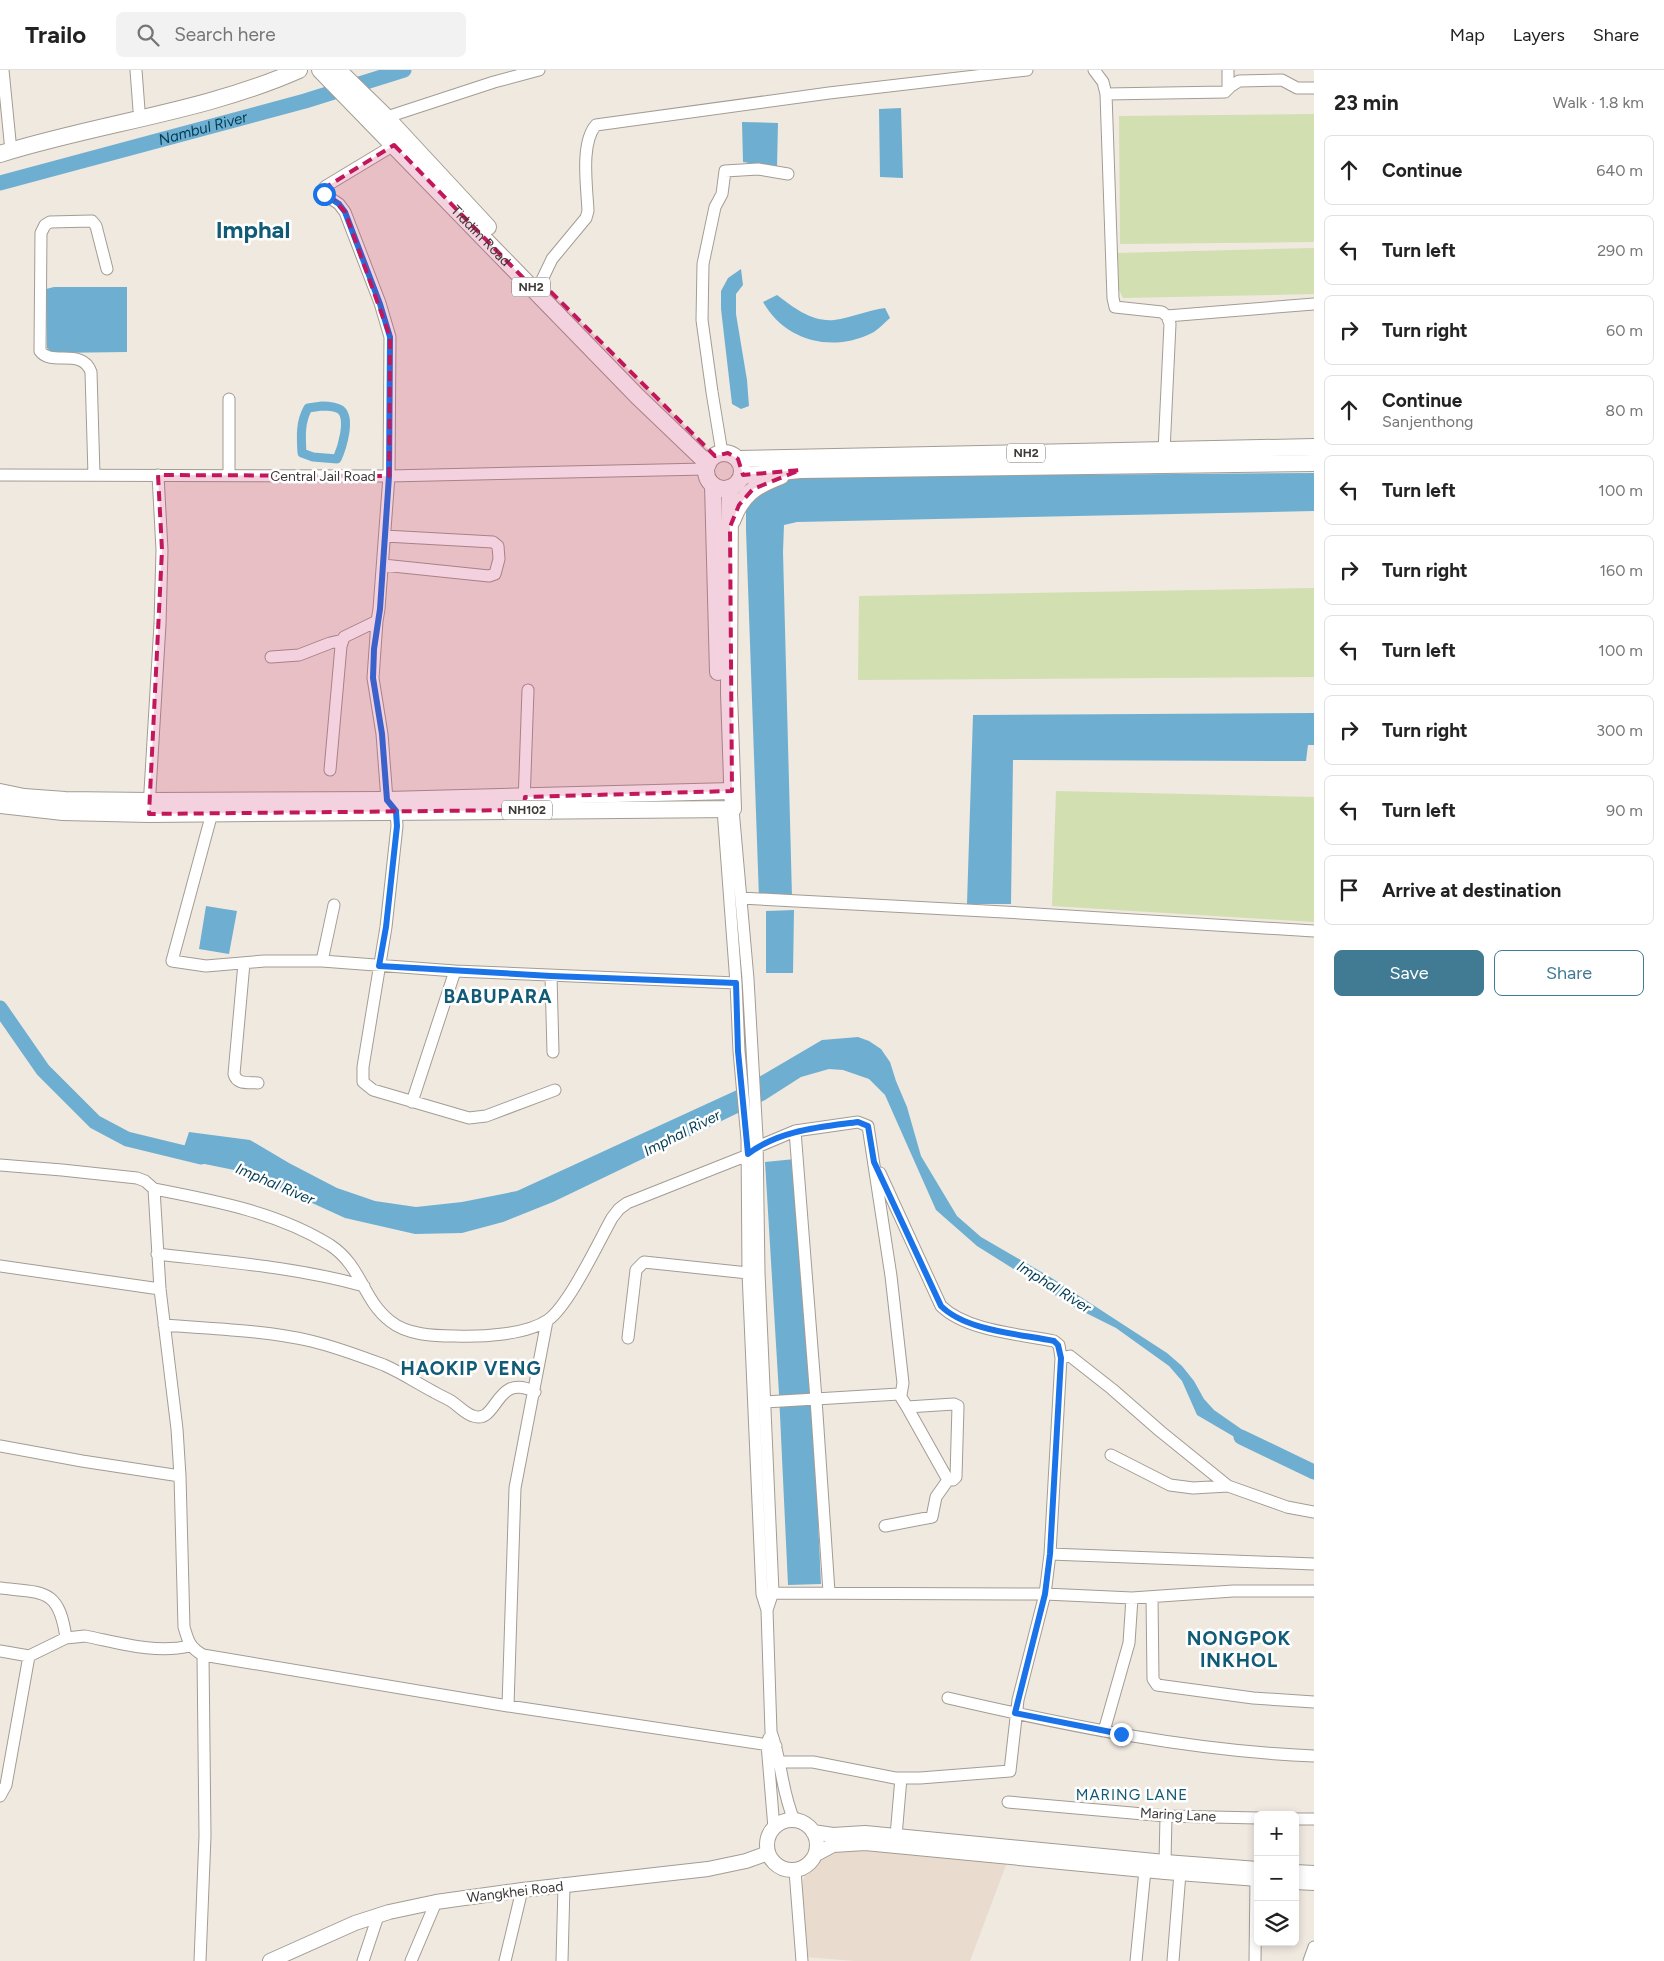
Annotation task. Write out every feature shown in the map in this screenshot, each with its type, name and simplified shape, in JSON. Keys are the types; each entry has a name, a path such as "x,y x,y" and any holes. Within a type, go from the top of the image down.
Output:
{"highway":[{"path":"5,152 215,100 260,86 299,70"},
{"name":"NH2","path":"320,70 364,104 537,286 667,412 713,460"},
{"name":"NH2","path":"339,70 364,104"},
{"name":"Tiddim Road","path":"380,120 394,145 537,286"},
{"name":"NH2","path":"713,460 728,453 738,459 1314,447"},
{"path":"713,485 718,488 730,488 739,481 742,476 742,470 738,459"},
{"name":"NH2","path":"713,460 709,481 713,485"},
{"name":"NH2","path":"742,476 800,470 1314,463"},
{"path":"730,527 739,505 753,489 763,482 800,470"},
{"path":"713,485 728,809"},
{"path":"727,791 730,488"},
{"name":"NH102","path":"607,803 727,791"},
{"name":"NH102","path":"0,792 24,797 212,813 391,806"},
{"name":"NH102","path":"0,805 62,812 149,808 607,803 728,809"}],"main road":[{"path":"794,1820 805,1824 813,1832 817,1842 816,1854 810,1864 795,1870 779,1867 772,1861 768,1853 767,1844 769,1835 774,1828 783,1822 794,1820"},
{"path":"813,1832 833,1835 865,1833 1165,1862 1254,1876"},
{"path":"816,1854 833,1844 865,1843 1180,1873 1254,1876"},
{"name":"Wangkhei Road","path":"270,1961 330,1933 378,1916 436,1902 522,1890 708,1869 746,1861 768,1853"},
{"path":"1299,1872 1314,1873"},
{"path":"1299,1882 1314,1883"}],"street":[{"path":"2,70 5,152"},
{"path":"136,70 138,110"},
{"path":"380,120 494,82 539,70"},
{"path":"537,286 552,259 586,218 588,210 586,143 589,132 596,125 829,93 1027,70"},
{"path":"1228,70 1228,89"},
{"path":"1099,73 1106,94 1114,307 1162,312 1168,316 1314,304"},
{"path":"1106,94 1225,92 1238,81 1282,80 1297,88 1314,88"},
{"path":"394,145 323,189 324,194 339,204 345,212 380,304 390,337 389,476 380,609 377,621 373,678 382,734 395,851 386,927 362,1076 367,1086 373,1090 460,1117 477,1118 486,1116 555,1090"},
{"path":"713,460 702,320 703,264 715,206 722,194 725,171 758,169 788,174"},
{"path":"94,475 91,372 88,366 80,360 45,356 40,351 41,233 45,225 50,222 92,221 96,226 107,269"},
{"path":"1164,451 1170,324 1168,316"},
{"path":"229,399 229,476"},
{"name":"Central Jail Road","path":"0,475 389,476 713,460"},
{"path":"149,808 160,624 162,550 158,475"},
{"path":"383,565 489,576 495,574 499,559 498,546 493,542 384,536"},
{"path":"330,770 341,646 344,637 377,621"},
{"path":"271,658 298,655 343,640"},
{"path":"524,804 528,690"},
{"path":"728,809 741,898 748,979 752,1144 765,1402 767,1610 774,1828"},
{"path":"728,809 738,1051 752,1144 748,1273 768,1593"},
{"path":"212,813 172,961 206,966 244,962 322,961 455,971 736,983"},
{"path":"741,898 1004,912 1314,932"},
{"path":"322,961 334,905"},
{"path":"244,962 234,1074 235,1078 240,1082 258,1083"},
{"path":"412,1102 455,971"},
{"path":"551,976 553,1052"},
{"path":"0,1165 137,1178 145,1181 154,1189 212,1200 259,1212 317,1237 343,1255 352,1264 371,1300 381,1313 392,1323 403,1329 444,1336 489,1335 511,1333 547,1321 561,1308 619,1209 640,1197 752,1144 795,1131 858,1122 864,1123 870,1130 898,1334 903,1383 901,1395 948,1480"},
{"path":"795,1131 829,1592"},
{"path":"779,1762 813,1762 901,1778 1008,1772 1011,1769 1015,1713 1045,1594 1050,1554 1061,1358 1058,1345 1054,1341 971,1325 948,1313 941,1306 874,1162"},
{"path":"154,1189 160,1289 177,1429 184,1627 190,1646 203,1655 508,1706 772,1745"},
{"path":"157,1254 285,1269 331,1277 364,1286"},
{"path":"628,1338 636,1270 644,1262 748,1273"},
{"path":"0,1266 160,1289"},
{"path":"508,1706 515,1488 535,1392 547,1321"},
{"path":"164,1324 274,1335 310,1341 345,1350 407,1376 452,1401 462,1410 477,1417 486,1415 502,1393 511,1387 520,1386 535,1392"},
{"path":"1061,1358 1070,1356 1228,1486 1286,1507 1314,1512"},
{"path":"765,1402 895,1393 901,1395"},
{"path":"907,1407 954,1404 958,1406 956,1477 954,1480 948,1480"},
{"path":"0,1446 180,1476"},
{"path":"1111,1455 1170,1485 1193,1488 1228,1486"},
{"path":"885,1526 932,1517 936,1497 948,1480"},
{"path":"1050,1554 1314,1564"},
{"path":"0,1588 39,1592 53,1600 62,1615 66,1638"},
{"path":"768,1593 1045,1594 1132,1598 1233,1591 1314,1591"},
{"path":"1152,1597 1153,1679 1157,1685 1253,1698 1314,1702"},
{"path":"1104,1731 1129,1643 1132,1598"},
{"path":"0,1651 29,1656 66,1638 85,1636 145,1648 166,1650 190,1646"},
{"path":"200,1961 205,1836 203,1655"},
{"path":"0,1796 6,1784 29,1656"},
{"path":"948,1698 1104,1731 1257,1754 1314,1756"},
{"path":"772,1745 779,1762 787,1802 794,1820"},
{"path":"896,1836 901,1778"},
{"name":"Maring Lane","path":"1008,1802 1166,1816 1254,1818"},
{"path":"1165,1862 1166,1816"},
{"path":"1299,1819 1314,1819"},
{"path":"795,1870 802,1961"},
{"path":"1136,1961 1145,1870"},
{"path":"1173,1961 1180,1873"},
{"path":"562,1961 564,1886"},
{"path":"508,1959 522,1890"},
{"path":"1255,1961 1256,1901"},
{"path":"411,1961 436,1902"},
{"path":"363,1961 378,1916"},
{"path":"1309,1961 1314,1947"}],"highlighted area":[{"path":"394,145 534,289 541,282 715,456 728,453 738,459 743,475 800,470 753,489 739,505 730,527 732,791 525,797 524,810 149,814 162,550 158,475 389,476 390,337 345,212 323,189"}],"shaded area":[{"path":"833,1845 1009,1857 970,1961 854,1961 806,1957 798,1910 803,1880 816,1854"}],"green space":[{"path":"1314,114 1314,242 1120,244 1119,116"},
{"path":"1314,248 1314,294 1123,298 1119,290 1118,253"},
{"path":"1314,588 1314,677 858,680 859,596"},
{"path":"1056,791 1314,797 1314,922 1052,906"}],"water":[{"path":"901,108 903,178 880,177 879,109"},
{"path":"742,122 778,123 777,168 743,162"},
{"path":"741,269 743,285 736,294 736,314 747,380 749,406 741,409 732,404 721,309 721,291 728,278"},
{"path":"54,287 127,287 127,352 52,353 47,348 46,289"},
{"path":"777,295 797,309 818,319 834,320 885,308 890,318 874,332 857,339 841,342 811,340 784,326 772,315 763,302"},
{"path":"1314,473 1314,511 797,522 784,525 783,552 792,897 759,898 746,530 746,504 751,495 791,477"},
{"path":"1314,713 1314,745 1308,745 1306,761 1013,760 1011,904 967,904 973,715"},
{"path":"206,906 237,911 229,954 199,949"},
{"path":"794,910 793,973 766,973 766,911"},
{"path":"858,1037 869,1041 881,1049 890,1062 907,1107 921,1156 957,1216 981,1237 1050,1277 1167,1353 1182,1366 1194,1381 1204,1399 1214,1410 1267,1447 1243,1442 1197,1415 1182,1381 1169,1366 1116,1328 1074,1307 977,1246 936,1210 885,1095 869,1079 843,1070 829,1069 801,1077 765,1100 553,1202 503,1222 462,1233 415,1234 345,1218 244,1172 180,1159 189,1132 250,1140 337,1188 375,1201 416,1207 462,1202 517,1191 737,1090 822,1040"},
{"path":"795,1159 812,1391 821,1584 788,1585 765,1162"}],"waterway":[{"name":"Nambul River","path":"0,183 305,101 404,70"},
{"path":"322,406 336,408 344,414 345,434 337,459 313,457 302,453 301,441 305,413 308,408 322,406"},
{"name":"Imphal River","path":"0,1008 43,1070 95,1122 127,1139 201,1157"},
{"name":"Imphal River","path":"1241,1437 1314,1472"}],"district":[{"name":"Imphal","path":"253,229"},
{"name":"BABUPARA","path":"498,996"},
{"name":"HAOKIP VENG","path":"471,1368"},
{"name":"NONGPOK INKHOL","path":"1239,1649"},
{"name":"MARING LANE","path":"1132,1795"}],"route":[{"path":"324,194 339,204 345,212 380,304 390,337 389,476 380,609 374,649 373,678 382,734 387,800 396,811 397,826 386,927 379,966 551,976 736,983 738,1051 748,1154 757,1147 795,1131 858,1122 864,1123 870,1130 874,1162 941,1306 959,1320 971,1325 1057,1342 1061,1358 1050,1554 1045,1594 1015,1713 1121,1734"}]}
